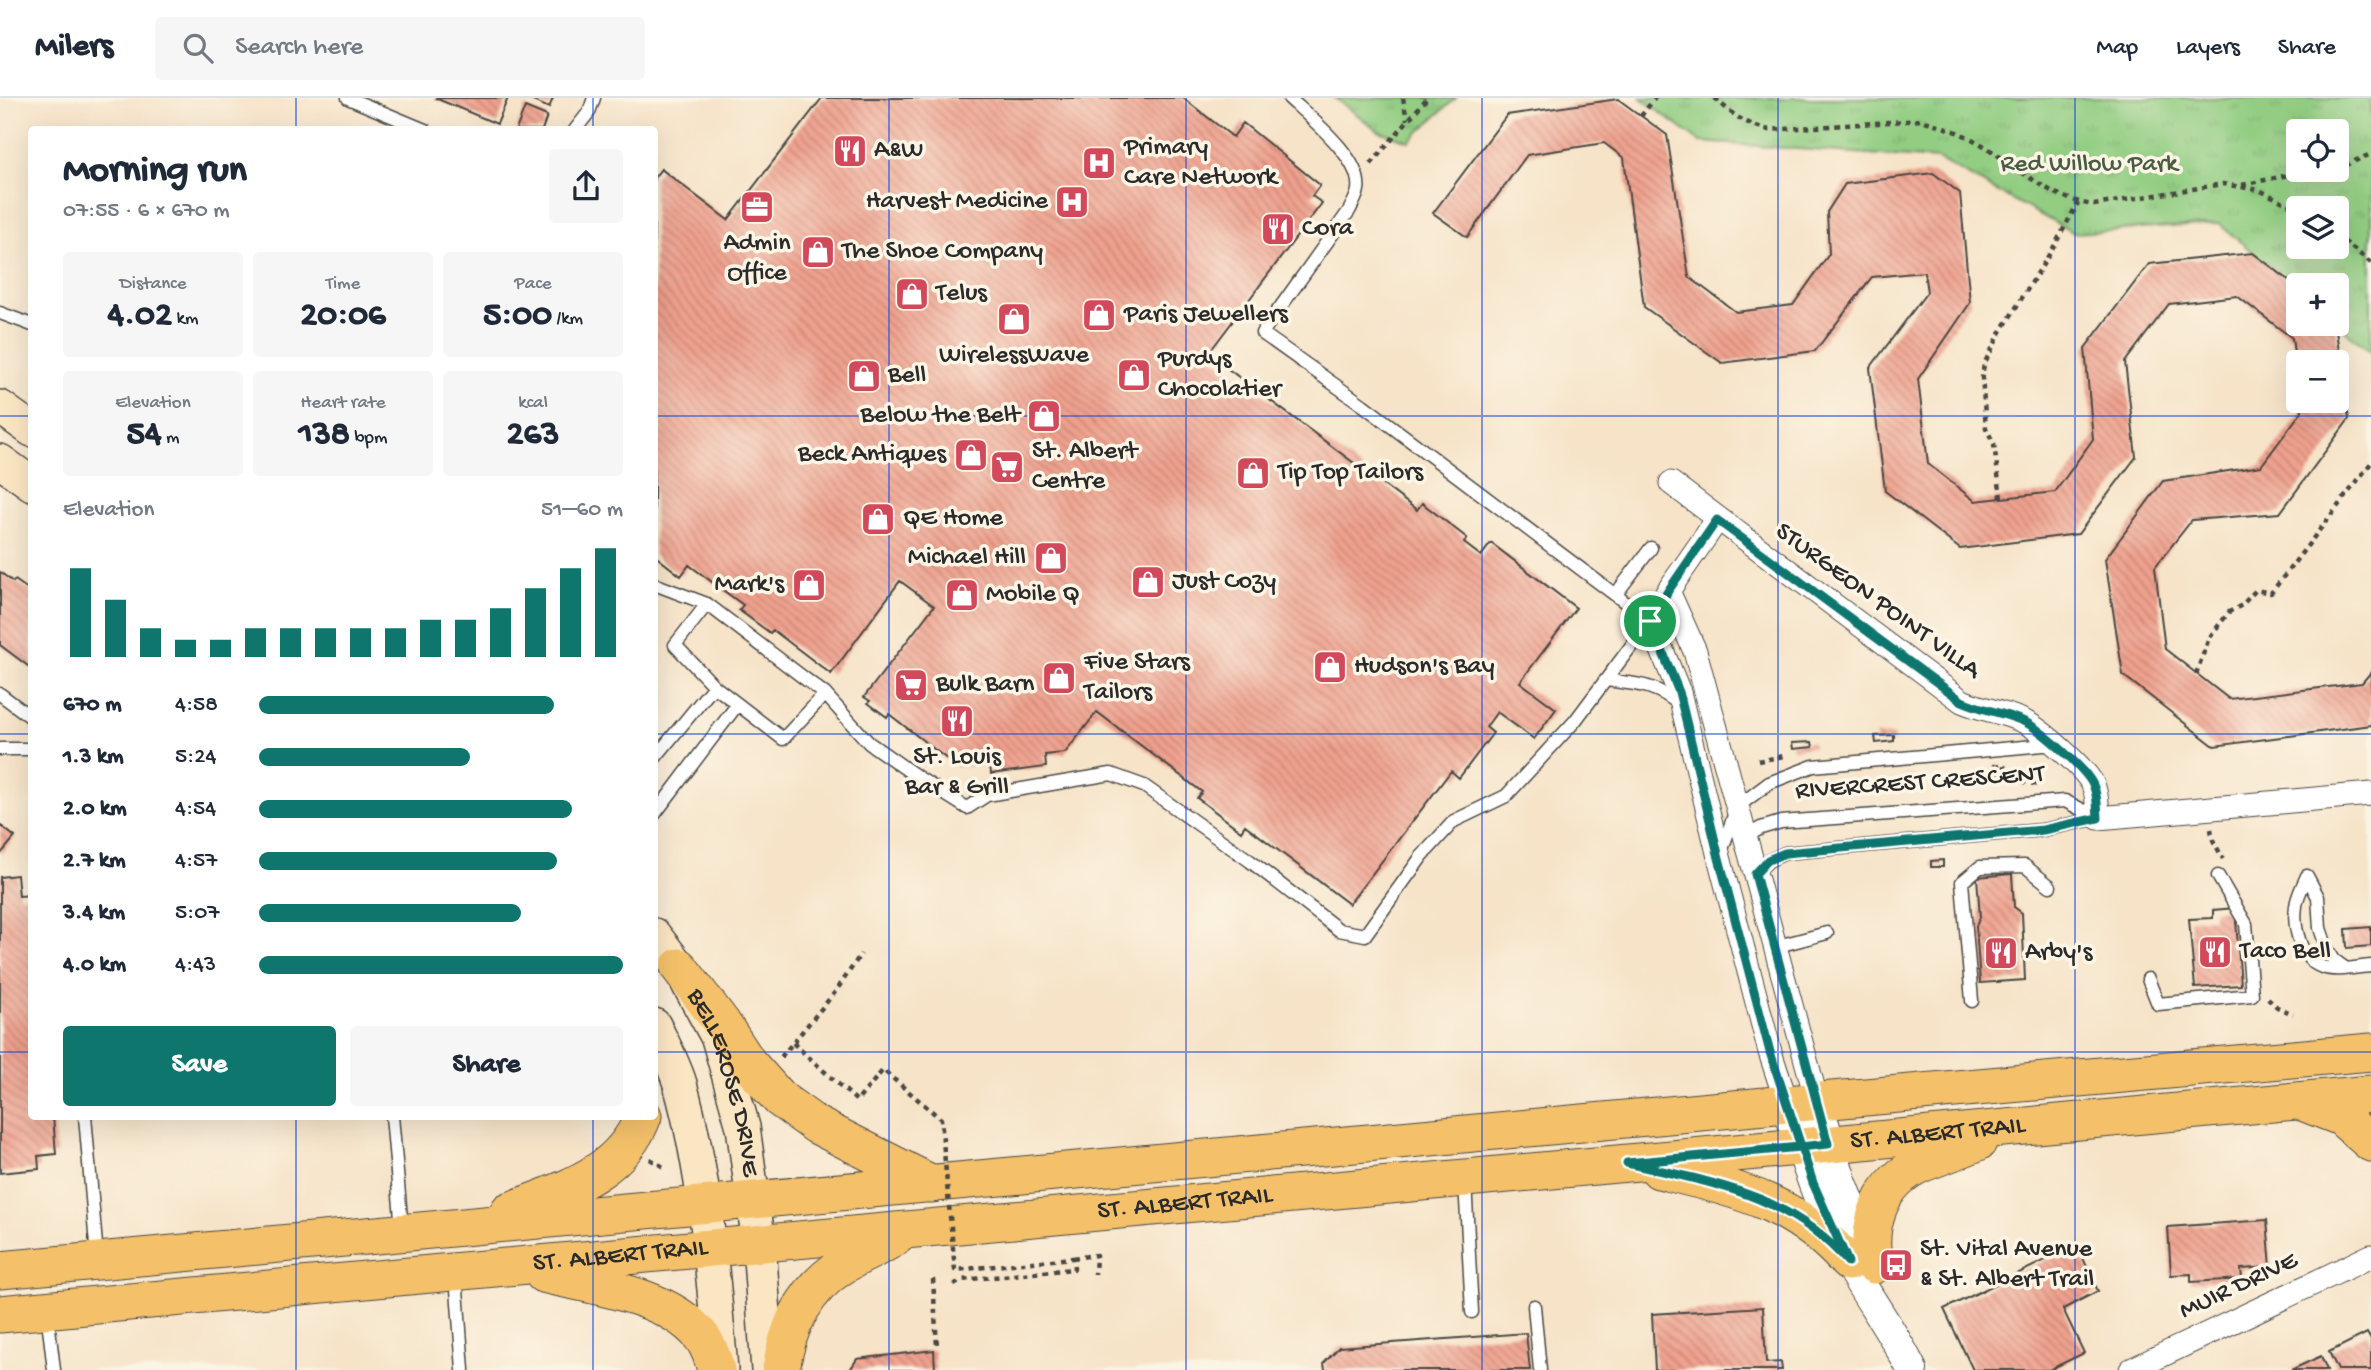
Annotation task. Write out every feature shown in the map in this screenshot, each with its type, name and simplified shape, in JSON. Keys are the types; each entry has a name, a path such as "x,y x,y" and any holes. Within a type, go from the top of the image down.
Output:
{"main road":[{"path":"0,407 28,427"},
{"path":"0,461 28,481"},
{"name":"BELLEROSE DRIVE","path":"658,940 679,967 718,1038 743,1127 759,1244 768,1370"},
{"path":"679,967 748,1063 780,1099 816,1125 932,1184"},
{"name":"BELLEROSE DRIVE","path":"658,1034 679,1081 699,1166 711,1248 719,1370"},
{"name":"ST. ALBERT TRAIL","path":"0,1270 2371,1052"},
{"name":"ST. ALBERT TRAIL","path":"0,1314 2371,1094"},
{"path":"2300,1100 2341,1118 2371,1143"},
{"path":"469,1227 584,1181 602,1171 617,1158 641,1120"},
{"path":"1627,1163 1721,1185 1772,1203 1813,1228 1861,1264 1871,1236 1873,1220 1885,1194 1896,1181 1921,1164 2011,1128"},
{"path":"781,1370 789,1330 812,1290 840,1267 876,1250 907,1230"},
{"path":"514,1268 637,1297 674,1312 699,1334 719,1370"}],"street":[{"name":"STURGEON POINT VILLA","path":"1671,483 1962,701 2023,721 2055,744 2092,782 2098,818"},
{"path":"1717,520 1650,621 1684,709 1719,858 1770,1052 1802,1103"},
{"path":"1668,591 1695,651 1755,874 1774,947 1802,1103 1814,1146 1861,1264 1912,1370"},
{"name":"RIVERCREST CRESCENT","path":"2098,818 2371,794"},
{"name":"RIVERCREST CRESCENT","path":"1719,858 1745,837"},
{"name":"MUIR DRIVE","path":"2132,1370 2371,1255"}],"lane":[{"path":"348,98 415,126"},
{"path":"578,126 589,112 594,98"},
{"path":"658,586 707,604 825,694 870,743 967,808 987,796 1111,774 1144,786 1251,861 1339,930 1365,935 1422,856 1454,821 1506,796 1575,721 1650,621 1374,413 1262,333 1349,211 1358,189 1355,170 1330,137 1289,98"},
{"path":"0,313 28,323"},
{"path":"1616,594 1651,548"},
{"path":"707,604 675,645 714,686 737,705 783,739 825,694"},
{"path":"1606,680 1654,687 1684,709"},
{"path":"658,754 714,686"},
{"path":"0,694 28,715"},
{"path":"658,810 737,705"},
{"path":"1719,858 1737,807 1769,783 1812,766 2055,744"},
{"path":"0,749 28,749"},
{"name":"RIVERCREST CRESCENT","path":"1745,837 1779,822 2065,801 2098,818"},
{"name":"RIVERCREST CRESCENT","path":"1755,874 1768,860 1785,853 2043,830 2098,818"},
{"path":"1972,1001 1962,882 1980,867 2025,866 2050,886"},
{"path":"2148,979 2158,1004 2252,995 2246,924 2218,876"},
{"path":"2345,968 2334,960 2327,949 2320,928 2318,897 2307,876 2295,906 2297,936 2306,955 2320,967 2345,968 2371,966"},
{"path":"1774,947 1827,933"},
{"path":"85,1120 97,1261"},
{"path":"392,1120 402,1233"},
{"path":"1465,1178 1472,1312"},
{"path":"456,1272 463,1370"},
{"path":"1534,1306 1540,1370"},
{"path":"47,1310 54,1370"}],"path":[{"path":"1403,98 1407,121"},
{"path":"1357,181 1427,98"},
{"path":"1641,116 1655,98"},
{"path":"1715,98 1735,117 1769,131 1921,120 1945,126 1982,145 2050,191 2078,203 2094,205 2223,184 2259,190 2286,203"},
{"path":"2349,163 2371,154"},
{"path":"2239,186 2286,176"},
{"path":"2001,498 1994,444 1986,428 1982,377 1984,364 2078,203"},
{"path":"2349,245 2371,263"},
{"path":"2196,674 2209,638 2229,612 2242,605 2256,590 2271,593 2371,463"},
{"path":"779,1060 836,991 861,954"},
{"path":"793,1043 858,1101 883,1070 942,1119 956,1270 1096,1255 1095,1273"},
{"path":"954,1285 962,1280 1074,1269 1073,1258"},
{"path":"933,1279 937,1347"}],"green space":[{"path":"1335,98 1456,98 1409,141 1379,131"},
{"name":"Red Willow Park","path":"1641,98 2371,98 2371,352 2349,334 2349,273 2286,273 2286,280 2219,224 2074,233 1938,159 1700,142"}],"building":[{"path":"435,98 508,98 497,124"},
{"path":"526,98 553,98 549,108"},
{"name":"St. Albert Centre","path":"822,98 1183,98 1233,137 1243,123 1320,185 1312,196 1322,203 1208,354 1417,510 1422,503 1467,538 1464,543 1481,556 1491,543 1576,608 1520,682 1556,709 1534,739 1497,712 1486,727 1493,733 1459,778 1451,771 1349,904 1245,825 1241,831 1197,798 1202,792 1097,712 1065,753 1045,755 1046,767 991,774 990,764 957,767 889,714 887,717 868,703 870,701 864,697 934,606 900,581 831,674 773,630 770,633 739,610 743,605 689,565 681,576 658,558 658,173 661,169 728,220"},
{"path":"1618,99 1667,135 1689,277 1736,312 1793,305 1829,254 1827,212 1845,184 1933,173 1960,193 1970,303 1918,379 1928,464 1975,501 2055,492 2093,439 2085,348 2149,264 2253,253 2286,278 2286,333 2237,296 2169,304 2125,362 2136,457 2078,534 1960,549 1885,491 1870,368 1927,292 1924,272 1872,277 1815,351 1722,363 1644,307 1624,158 1604,143 1527,155 1467,237 1433,213 1507,115"},
{"path":"525,107 547,116 543,126 518,126"},
{"path":"2289,336 2337,336 2339,350 2294,350"},
{"path":"2301,413 2348,413 2349,419 2280,513 2192,520 2155,567 2165,649 2229,699 2362,683 2371,672 2371,725 2214,746 2123,675 2105,559 2163,481 2261,466"},
{"path":"0,572 28,589 28,666 0,645"},
{"path":"1894,735 1894,741 1876,743 1875,736"},
{"path":"1812,742 1813,747 1793,749 1792,743"},
{"path":"1999,764 2000,773 1994,774 1994,765"},
{"path":"1913,775 1913,781 1904,782 1903,776"},
{"path":"0,825 15,837 0,855"},
{"path":"1943,860 1943,867 1931,867 1931,861"},
{"name":"Arby's","path":"2012,874 2014,907 2022,913 2025,980 1980,983 1976,926 1980,917 1977,877"},
{"path":"17,875 19,896 28,895 28,1120 53,1120 56,1154 38,1156 39,1169 0,1173 0,877"},
{"name":"Taco Bell","path":"2235,908 2241,985 2195,988 2189,919 2213,918 2213,910"},
{"path":"2371,927 2371,946 2347,948 2346,929"},
{"path":"2267,1220 2271,1267 2241,1269 2242,1279 2191,1282 2191,1274 2171,1275 2168,1227"},
{"path":"2077,1245 2098,1291 2063,1309 2084,1353 2049,1370 1973,1370 1944,1309"},
{"path":"1763,1307 1766,1363 1781,1362 1782,1370 1655,1370 1652,1314"},
{"path":"1526,1333 1530,1370 1325,1370 1324,1363 1339,1347"},
{"path":"2367,1333 2371,1340 2371,1370 2338,1370 2329,1352"},
{"path":"934,1350 935,1370 850,1370 857,1359"},
{"path":"2321,1356 2327,1370 2291,1370"}],"place":[{"name":"A&W","path":"850,151"},
{"name":"Primary Care Network","path":"1099,163"},
{"name":"Harvest Medicine","path":"1072,202"},
{"name":"Admin Office","path":"757,207"},
{"name":"Cora","path":"1278,229"},
{"name":"The Shoe Company","path":"818,252"},
{"name":"Telus","path":"912,294"},
{"name":"Paris Jewellers","path":"1099,315"},
{"name":"WirelessWave","path":"1014,319"},
{"name":"Purdys Chocolatier","path":"1134,375"},
{"name":"Bell","path":"864,376"},
{"name":"Below the Belt","path":"1044,416"},
{"name":"Beck Antiques","path":"971,455"},
{"name":"St. Albert Centre","path":"1007,467"},
{"name":"Tip Top Tailors","path":"1253,473"},
{"name":"QE Home","path":"878,519"},
{"name":"Michael Hill","path":"1051,558"},
{"name":"Just Cozy","path":"1148,582"},
{"name":"Mark's","path":"809,585"},
{"name":"Mobile Q","path":"962,595"},
{"name":"Hudson's Bay","path":"1330,667"},
{"name":"Five Stars Tailors","path":"1059,678"},
{"name":"Bulk Barn","path":"911,685"},
{"name":"St. Louis Bar & Grill","path":"957,721"},
{"name":"Taco Bell","path":"2215,952"},
{"name":"Arby's","path":"2001,953"},
{"name":"St. Vital Avenue & St. Albert Trail","path":"1896,1265"}],"route":[{"path":"1650,621 1679,692 1770,1052 1800,1147 1813,1183 1848,1262 1832,1243 1813,1228 1772,1203 1721,1185 1627,1163 1800,1147 1828,1144 1755,874 1768,860 1785,853 2043,830 2098,818 2095,791 2092,782 2055,744 2032,726 1962,701 1717,520 1650,621"}]}
